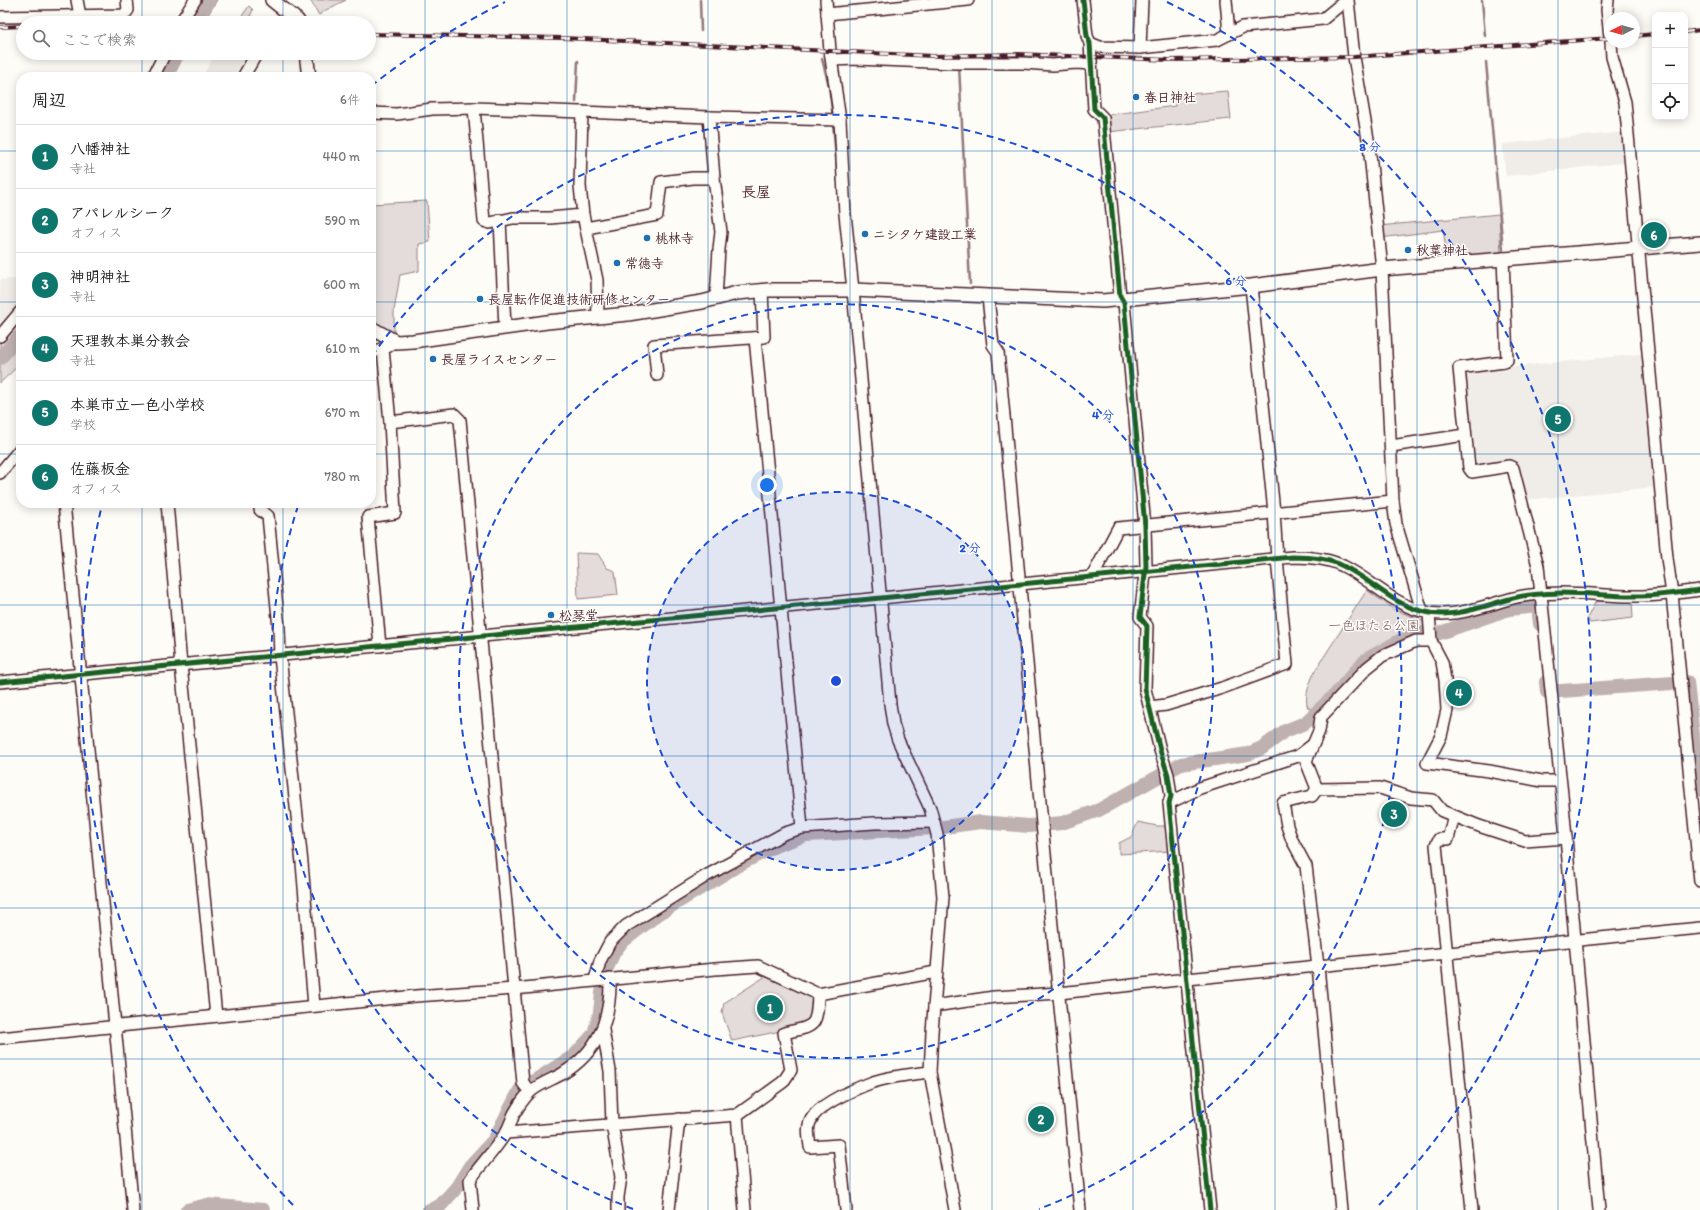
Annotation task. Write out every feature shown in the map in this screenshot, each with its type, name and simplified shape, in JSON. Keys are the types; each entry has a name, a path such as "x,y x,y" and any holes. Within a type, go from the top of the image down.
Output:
{"main road":[{"path":"273,0 292,16"},
{"path":"307,60 308,72"},
{"path":"376,331 396,342 598,317 702,302 737,293 762,290 853,290 1103,301 1251,286 1382,269 1700,243"}],"street":[{"path":"77,0 80,16 124,15 128,10 127,0"},
{"path":"185,16 195,0"},
{"path":"826,0 840,120 845,214 888,681 894,724 898,740 930,808 937,834 943,897 936,972 930,1072 955,1210"},
{"path":"827,14 968,0"},
{"path":"1083,0 1087,36 1090,43 1094,109 1103,118 1120,296 1124,303 1145,526 1145,572 1140,617 1147,626 1145,689 1167,771 1171,796 1169,803 1210,1210"},
{"path":"1140,48 1142,0"},
{"path":"1226,0 1228,34"},
{"path":"1090,43 1100,47 1140,48 1217,40 1243,27 1323,19 1347,0"},
{"path":"1347,0 1354,57 1369,145 1382,269 1393,501 1396,524 1426,612 1431,641 1442,662 1445,680 1447,710 1441,736 1427,763 1489,771 1542,781 1560,781"},
{"path":"1607,12 1608,0"},
{"path":"0,17 16,17"},
{"path":"1611,48 1612,57 1625,102 1667,558 1681,682 1700,881"},
{"path":"832,60 856,59 1053,65 1076,63 1091,64"},
{"path":"156,72 162,60"},
{"path":"246,72 253,60"},
{"path":"376,113 397,114 432,109 474,108 709,117 840,120"},
{"path":"474,108 484,221 490,223 513,218 550,218 583,214"},
{"path":"582,112 580,186 583,214 597,280 598,317"},
{"path":"709,117 714,178 721,232 716,298"},
{"path":"586,228 657,215 661,182 693,178 714,178"},
{"path":"500,220 505,328"},
{"path":"1503,258 1507,360 1504,362 1459,368 1465,435 1469,468 1472,472 1509,466 1513,468 1538,566 1566,838 1599,1210"},
{"path":"1150,707 1166,705 1222,688 1287,664 1276,559 1274,512 1251,286"},
{"path":"657,375 654,345 764,338 762,290"},
{"path":"988,297 993,345 998,352 1080,1210"},
{"path":"0,336 16,317"},
{"path":"755,338 802,828"},
{"path":"376,351 396,342"},
{"path":"380,646 368,516 395,513 390,422 383,349"},
{"path":"390,422 454,414 460,420 479,637 514,989 527,1088 506,1133 470,1180 473,1210"},
{"path":"1391,446 1465,435"},
{"path":"0,473 16,454"},
{"path":"1092,576 1118,528 1393,501"},
{"path":"65,508 82,674 114,1027 133,1210"},
{"path":"167,508 181,665 216,1016"},
{"path":"260,508 260,510 268,516 279,628 280,656 302,863 314,1006"},
{"path":"0,682 781,608 1092,576 1276,559 1310,558 1342,565 1397,602 1426,612 1447,614 1464,612 1513,598 1541,594 1632,596 1672,594 1700,590"},
{"path":"1317,789 1306,760 1319,731 1321,717 1367,668 1382,656 1416,641 1431,641"},
{"path":"1169,803 1200,788 1298,756 1312,745"},
{"path":"1317,789 1380,788 1411,798 1433,800 1442,811 1479,826 1525,841 1566,838"},
{"path":"1317,789 1312,796 1282,803 1292,840 1306,866 1318,966 1341,1210"},
{"path":"1454,816 1448,839 1439,839 1436,844 1472,1210"},
{"path":"595,980 600,961 610,942 626,926 706,876 785,832 802,828 874,823 934,822"},
{"path":"934,1006 994,997 1059,993 1187,978 1447,954 1700,928"},
{"path":"0,1038 314,1006 758,966 818,994 936,972"},
{"path":"527,1088 581,1060 595,1044 603,1030 608,1012 610,979"},
{"path":"506,1133 737,1115 783,1082 791,1070 784,1033 809,1028 815,1021 818,1012 818,994"},
{"path":"603,1030 610,1071 612,1124 621,1177 618,1196 618,1210"},
{"path":"846,1210 839,1145 810,1147 808,1128 812,1118 821,1109 837,1099 874,1082 930,1072"},
{"path":"737,1115 745,1210"},
{"path":"669,1210 679,1119"}],"shaded area":[{"path":"212,60 244,60 236,72 205,72"},
{"path":"1625,132 1629,162 1506,176 1502,144"},
{"path":"0,280 16,280 16,307 0,326"},
{"path":"1642,354 1655,487 1525,500 1516,463 1476,468 1472,464 1463,374 1466,371"}],"green space":[{"path":"202,0 217,0 207,16 192,16"},
{"path":"310,0 346,0 319,15"},
{"path":"249,6 253,10 250,16 242,16"},
{"path":"168,60 182,60 176,72 162,72"},
{"path":"1228,91 1231,119 1108,132 1106,115 1175,106 1176,95"},
{"path":"427,201 430,242 419,244 419,271 400,275 394,311 394,334 376,326 376,204"},
{"path":"1499,214 1501,254 1435,259 1435,251 1446,250 1443,230 1380,238 1379,226"},
{"path":"16,322 16,368 0,383 0,339"},
{"path":"576,553 598,554 607,568 615,571 618,595 578,599"},
{"name":"一色ほたる公園","path":"1367,590 1393,609 1423,621 1425,626 1400,637 1360,661 1331,697 1314,709 1308,708 1306,699 1307,693 1316,669"},
{"path":"1596,601 1632,602 1633,618 1590,623 1587,618"},
{"path":"1138,822 1157,826 1169,826 1172,851 1119,854 1119,843 1131,837"},
{"path":"769,974 797,991 810,996 814,1001 814,1015 805,1026 732,1041 722,1013 724,1003"}],"waterway":[{"path":"197,16 209,0"},
{"path":"700,0 701,31"},
{"path":"1482,0 1485,36"},
{"path":"822,59 829,86 833,118"},
{"path":"168,72 174,60"},
{"path":"576,102 578,61"},
{"path":"1486,62 1503,250"},
{"path":"959,65 970,284"},
{"path":"1086,69 1087,78"},
{"path":"833,123 838,182"},
{"path":"0,358 16,340"},
{"path":"429,1210 440,1206 457,1187 470,1166 494,1140 520,1090 574,1056 594,1034 600,1012 604,975 614,952 622,942 658,914 740,864 775,846 806,835 936,828 981,822 1029,826 1062,823 1099,810 1181,764 1248,754 1262,748 1285,731 1305,723 1336,694 1367,659 1401,640 1414,635 1437,634 1509,609 1538,606 1540,624"},
{"path":"1546,682 1547,692 1687,682 1700,790"},
{"path":"187,1210 207,1205 263,1210"}],"railway":[{"path":"0,27 16,26"},
{"path":"1688,32 1700,30"},
{"path":"376,34 563,38 933,56 1017,54 1170,60 1354,57 1604,38"},
{"path":"1640,35 1652,34"}],"cycle path":[{"path":"1083,0 1087,36 1090,43 1094,109 1103,118 1120,296 1124,303 1145,526 1146,566 1140,617 1147,626 1145,689 1160,750 1168,775 1171,796 1169,803 1210,1210"},
{"path":"0,682 881,598 1292,557 1318,558 1337,563 1353,571 1390,597 1410,607 1421,611 1444,614 1467,611 1527,595 1572,593 1648,596 1700,590"}],"place":[{"name":"春日神社","path":"1136,97"},
{"name":"ニシタケ建設工業","path":"865,234"},
{"name":"佐藤板金","path":"1654,235"},
{"name":"桃林寺","path":"647,238"},
{"name":"秋葉神社","path":"1408,250"},
{"name":"常徳寺","path":"617,263"},
{"name":"長屋転作促進技術研修センター","path":"480,299"},
{"name":"長屋ライスセンター","path":"433,359"},
{"name":"本巣市立一色小学校","path":"1558,419"},
{"name":"松琴堂","path":"551,615"},
{"name":"天理教本巣分教会","path":"1459,693"},
{"name":"神明神社","path":"1394,814"},
{"name":"八幡神社","path":"770,1008"},
{"name":"アパレルシーク","path":"1041,1119"}],"district":[{"name":"長屋","path":"756,192"}]}
